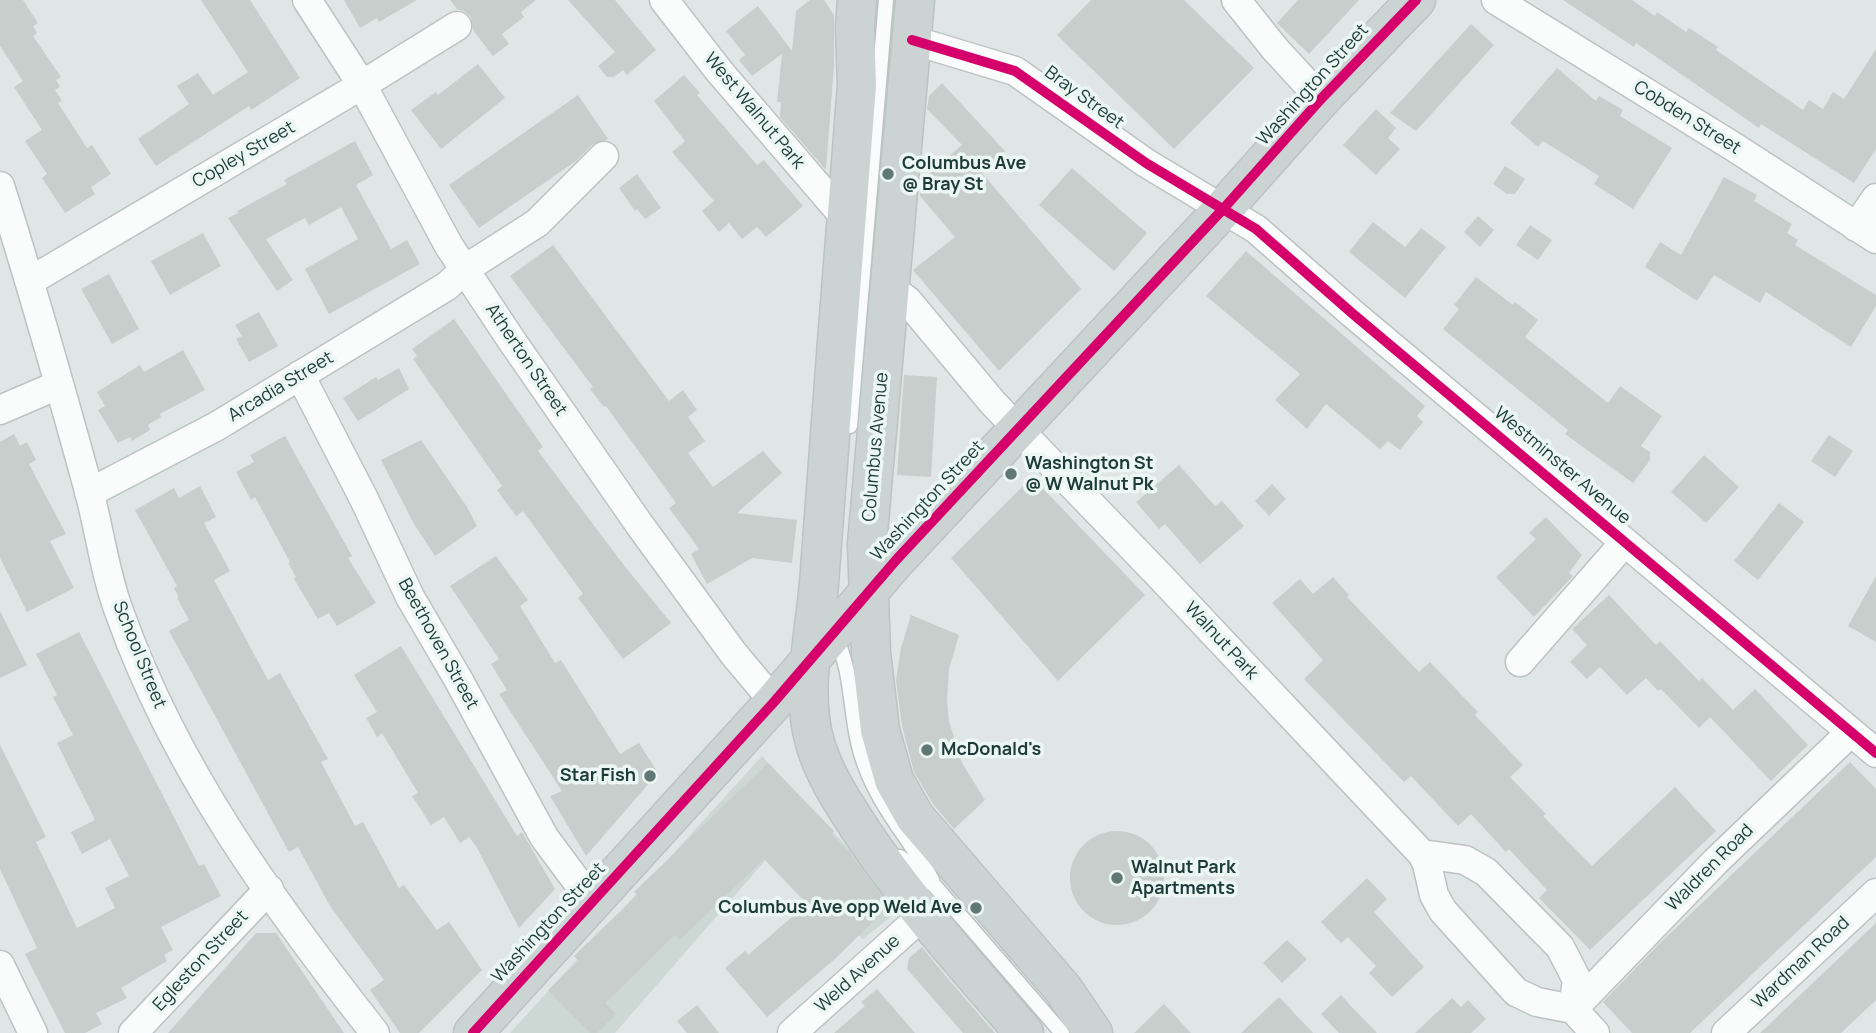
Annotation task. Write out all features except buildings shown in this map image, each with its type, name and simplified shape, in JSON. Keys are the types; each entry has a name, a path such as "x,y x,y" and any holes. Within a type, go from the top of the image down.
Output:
{"main road":[{"name":"Columbus Avenue","path":"833,641 820,583 857,85 855,28 858,0"},
{"name":"Columbus Avenue","path":"915,0 867,544 808,703 811,729 818,753 831,781 858,825 929,900 1024,1033"},
{"name":"Washington Street","path":"473,1033 774,702 833,641 1018,430 1321,99 1416,0"},
{"name":"Columbus Avenue","path":"833,641 871,652 880,730 891,770 904,800 925,831 1063,989 1093,1033"}],"street":[{"name":"Atherton Street","path":"307,0 362,85 449,246 512,341 647,535 733,653 774,702"},
{"name":"West Walnut Park","path":"664,0 719,71 847,220"},
{"path":"1236,0 1275,49 1321,99"},
{"name":"Cobden Street","path":"1496,0 1734,146 1866,233"},
{"name":"Copley Street","path":"30,281 457,26"},
{"name":"Bray Street","path":"912,40 1015,71 1146,163 1224,208"},
{"name":"Arcadia Street","path":"89,493 217,426 447,286 465,269 537,223 604,156"},
{"name":"School Street","path":"0,186 30,281 119,612 146,680 168,727 209,800 269,889 375,1033"},
{"path":"1866,233 1876,198"},
{"name":"Westminster Avenue","path":"1224,208 1256,229 1876,753"},
{"path":"891,289 907,300 1018,430"},
{"name":"Beethoven Street","path":"300,375 364,499 410,597 544,836 593,903"},
{"path":"0,410 58,385"},
{"name":"Walnut Park","path":"1018,430 1422,854 1434,895 1443,911 1516,992 1537,1002 1573,1009"},
{"path":"1520,662 1625,542"},
{"name":"Waldren Road","path":"1573,1009 1716,861 1851,732"},
{"path":"1422,854 1465,860 1486,872 1560,947 1577,980 1573,1009 1595,1033"},
{"name":"Egleston Street","path":"133,1033 269,889"},
{"name":"Wardman Road","path":"1727,1033 1876,893"},
{"name":"Weld Avenue","path":"792,1033 929,900"},
{"path":"0,965 33,1033"}],"lane":[{"name":"Columbus Avenue","path":"848,446 886,0"},
{"name":"Columbus Avenue","path":"833,641 825,718 836,763 859,804 888,844 912,869 929,900 1062,1033"}],"shaded area":[{"path":"762,756 903,907 863,939 770,855 615,1033 510,1033"}],"cycle path":[{"path":"473,1033 774,702 897,559 1224,208 1321,99 1416,0"},
{"path":"912,40 1015,71 1146,163 1256,229 1353,314 1876,753"}],"place":[{"name":"Columbus Ave @ Bray St","path":"888,174"},
{"name":"Washington St @ W Walnut Pk","path":"1011,474"},
{"name":"McDonald's","path":"927,750"},
{"name":"Star Fish","path":"650,776"},
{"name":"Walnut Park Apartments","path":"1117,878"},
{"name":"Columbus Ave opp Weld Ave","path":"976,908"}]}
